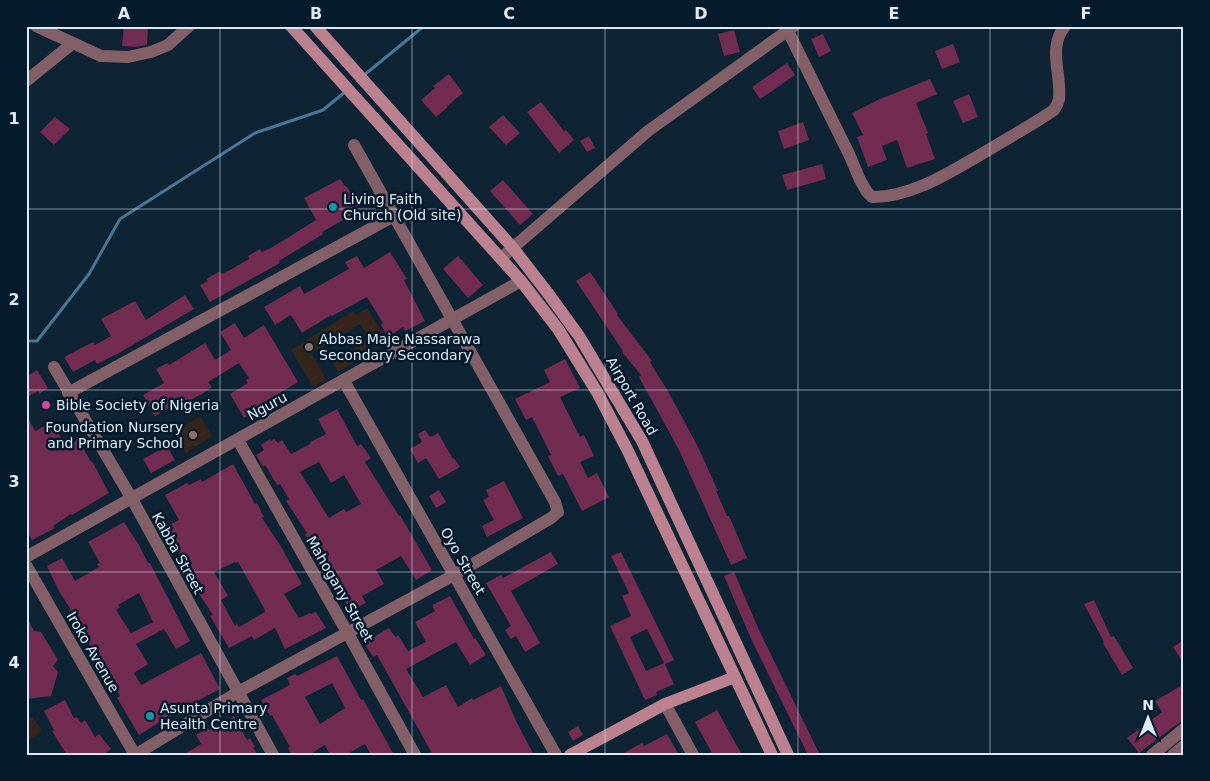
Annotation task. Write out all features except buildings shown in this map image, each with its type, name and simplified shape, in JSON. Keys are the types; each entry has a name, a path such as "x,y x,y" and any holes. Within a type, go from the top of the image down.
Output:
{"main road":[{"name":"Airport Road","path":"291,26 501,258 558,329 597,392 652,499 772,755"},
{"name":"Airport Road","path":"315,26 513,248 579,336 642,441 788,755"},
{"path":"570,755 665,704 735,677"}],"street":[{"path":"36,26 101,56 128,57 151,52 168,44 189,26"},
{"path":"501,258 648,131 791,29 863,187 872,197 880,197 901,194 946,174 1054,110 1059,100 1056,48 1058,38 1065,26"},
{"path":"26,81 73,44"},
{"path":"135,755 238,692 454,575 551,518 558,512 555,502 354,145"},
{"path":"68,393 394,216"},
{"name":"Nguru","path":"26,557 521,281"},
{"name":"Kabba Street","path":"54,367 132,499 273,755"},
{"name":"Oyo Street","path":"344,381 556,755"},
{"name":"Mahogany Street","path":"238,440 415,755"},
{"name":"Iroko Avenue","path":"26,565 135,755"},
{"path":"665,704 693,755"},
{"path":"1152,755 1184,729"},
{"path":"1172,755 1184,746"}],"shaded area":[{"name":"Abbas Maje Nassarawa Secondary Secondary","path":"367,308 388,342 376,349 360,324 342,335 344,338 341,340 343,343 334,348 332,344 327,347 326,345 311,353 326,379 313,387 291,350 353,311 356,315"},
{"name":"Abbas Maje Nassarawa Secondary Secondary","path":"366,341 372,352 338,372 332,361"},
{"name":"Foundation Nursery and Primary School","path":"200,416 212,436 186,453 173,433"},
{"path":"32,717 42,730 26,743 26,722"}],"waterway":[{"path":"363,76 424,26"},
{"path":"26,341 37,341 89,274 120,219 255,133 323,110 345,92"}],"place":[{"name":"Living Faith Church (Old site)","path":"333,207"},
{"name":"Abbas Maje Nassarawa Secondary Secondary","path":"309,347"},
{"name":"Bible Society of Nigeria","path":"46,405"},
{"name":"Foundation Nursery and Primary School","path":"193,435"},
{"name":"Asunta Primary Health Centre","path":"150,716"}]}
